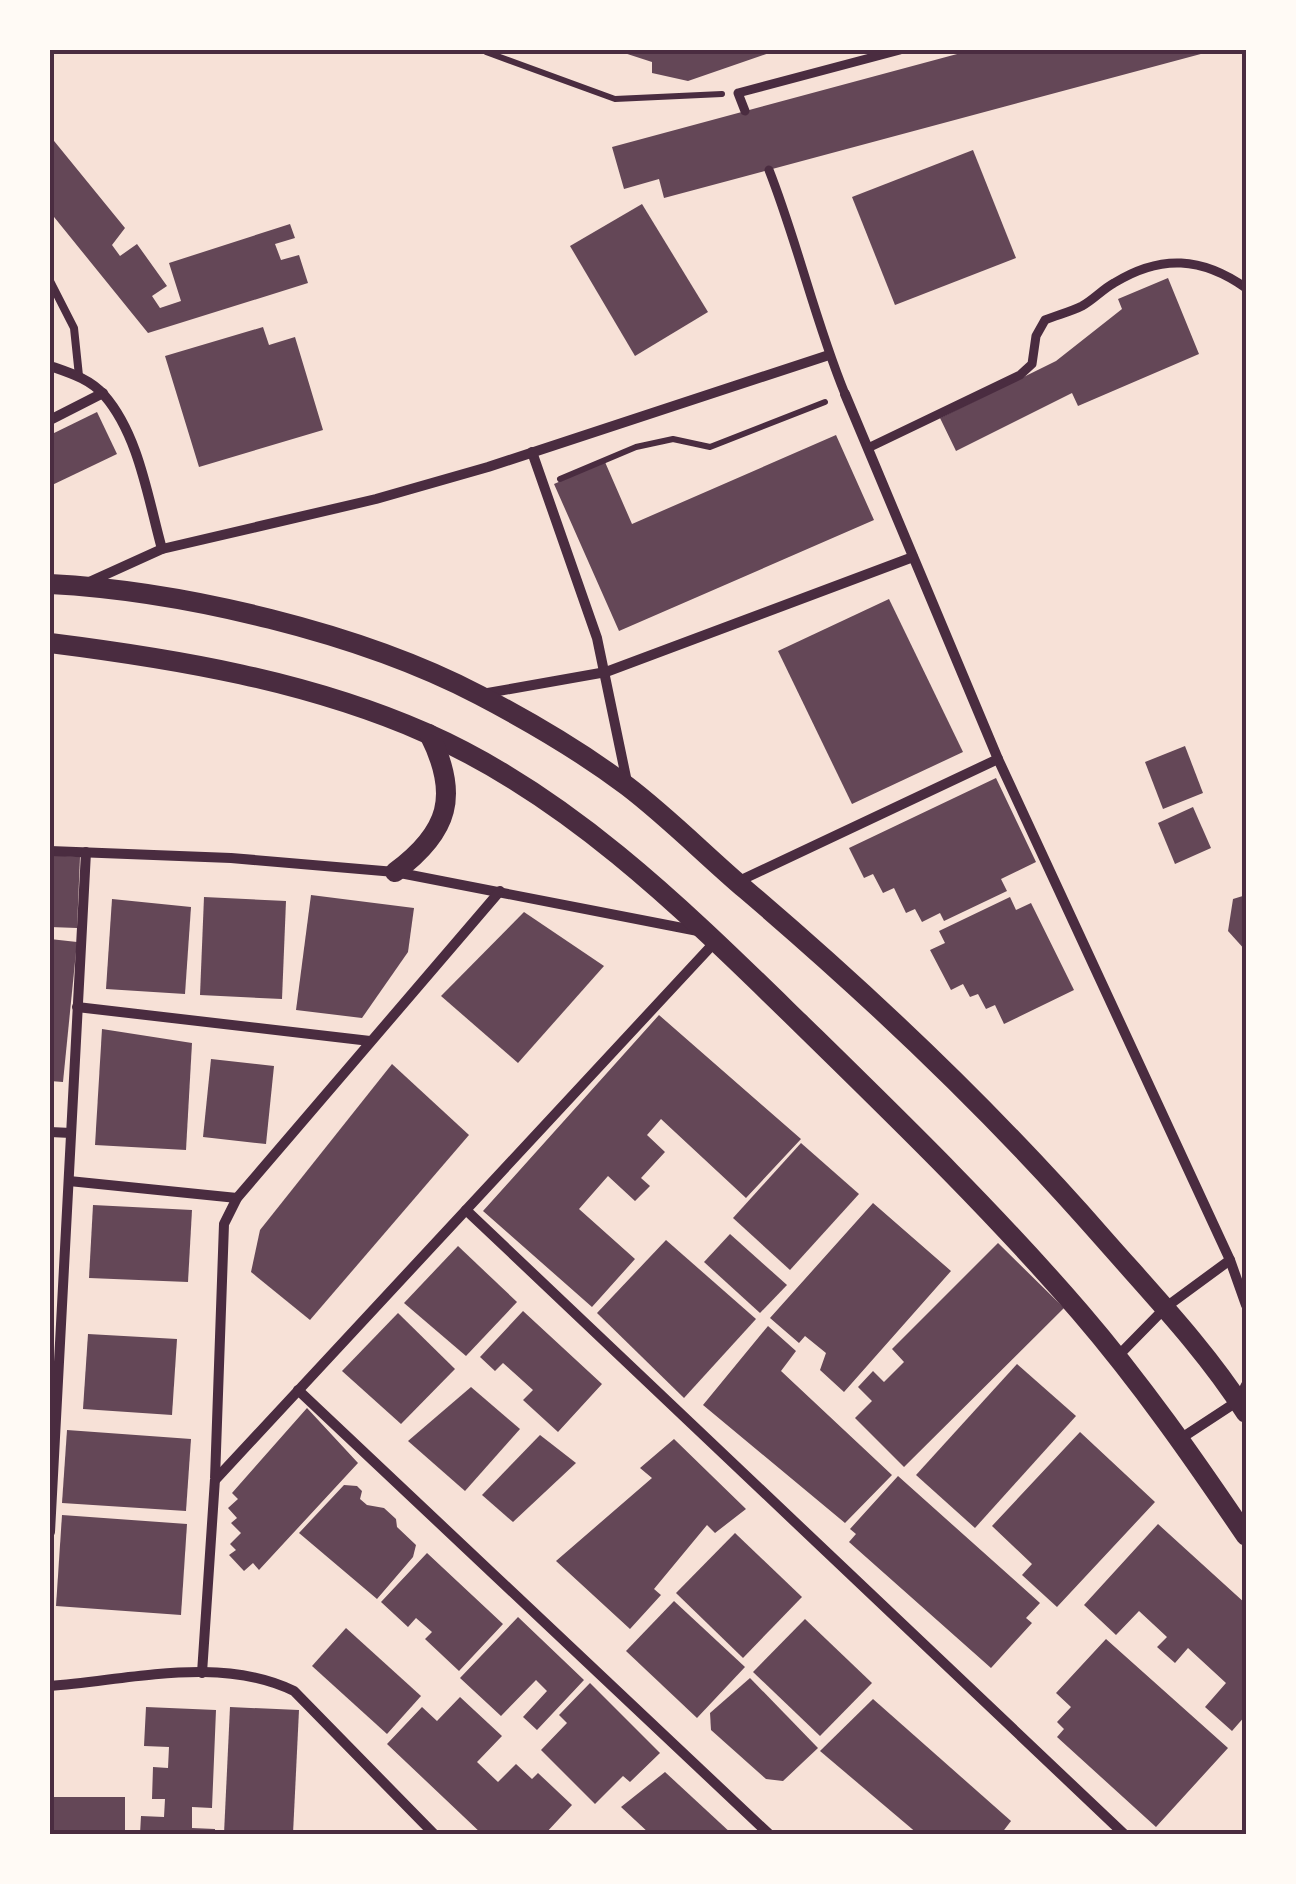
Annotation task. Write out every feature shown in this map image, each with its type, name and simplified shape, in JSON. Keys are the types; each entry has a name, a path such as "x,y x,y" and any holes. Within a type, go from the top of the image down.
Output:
{"main road":[{"path":"50,584 82,585 206,606 329,635 405,662 478,695 628,786 873,999 944,1067 1166,1307 1243,1400"},
{"path":"50,643 200,666 370,710 492,766 551,804 711,936 969,1192 1048,1276 1116,1358 1180,1439 1246,1536"},
{"path":"395,872 421,853 439,826 447,795 444,763 429,734"}],"street":[{"path":"745,111 738,93 900,50"},
{"path":"769,170 794,234 829,354 845,394 998,758 1230,1260 1246,1305"},
{"path":"868,448 1020,374 1032,364 1036,336 1044,320 1083,306 1114,282 1150,266 1192,262 1222,271 1246,288"},
{"path":"82,585 162,548 376,498 532,452 829,354"},
{"path":"50,366 79,376 103,393 120,418 138,462 162,548"},
{"path":"50,420 103,393"},
{"path":"532,452 598,638 628,786"},
{"path":"478,695 606,672 914,556"},
{"path":"737,882 998,758"},
{"path":"50,850 230,858 395,872 711,936"},
{"path":"50,1532 86,852"},
{"path":"202,1672 216,1479 224,1224 237,1198 500,891"},
{"path":"216,1479 466,1210 711,936"},
{"path":"78,1007 370,1041"},
{"path":"50,1132 71,1133"},
{"path":"68,1180 237,1198"},
{"path":"466,1210 1124,1834"},
{"path":"1116,1358 1166,1307 1230,1260"},
{"path":"298,1390 769,1834"},
{"path":"1180,1439 1243,1400"},
{"path":"50,1686 202,1672 270,1679 294,1691 434,1834"}],"lane":[{"path":"50,281 74,328 79,376"}],"path":[{"path":"486,52 616,99 738,93"},
{"path":"544,486 673,438 710,447 845,394"}],"building":[{"path":"615,50 775,51 688,81 652,73 652,62"},
{"path":"972,50 1212,51 664,198 659,179 624,189 612,147"},
{"path":"50,136 125,228 112,245 120,256 137,244 167,286 152,296 160,308 181,301 169,263 290,224 295,238 275,244 281,260 299,255 308,283 148,333 50,212"},
{"path":"973,150 1016,258 895,305 852,197"},
{"path":"642,204 708,312 635,356 570,246"},
{"path":"1168,278 1199,354 1078,406 1072,393 956,451 940,418 1056,361 1122,309 1118,299"},
{"path":"263,327 269,345 295,337 323,430 199,467 165,356"},
{"path":"97,412 117,454 50,486 50,435"},
{"path":"836,435 874,520 619,631 554,484 605,462 632,524"},
{"path":"889,599 963,752 852,804 778,651"},
{"path":"1185,746 1203,793 1163,809 1145,762"},
{"path":"996,778 1036,862 1001,879 1007,891 944,921 940,913 922,922 915,909 906,913 894,888 883,893 873,874 864,878 849,848"},
{"path":"1193,807 1211,848 1175,864 1158,823"},
{"path":"50,855 80,857 77,928 50,927"},
{"path":"311,895 414,908 408,952 362,1018 296,1010"},
{"path":"1246,895 1246,951 1228,931 1233,899"},
{"path":"204,897 286,901 282,999 200,995"},
{"path":"1010,897 1016,910 1031,903 1074,990 1004,1024 995,1005 986,1009 978,994 970,997 963,984 951,990 930,950 945,943 939,931"},
{"path":"112,899 191,907 185,994 106,989"},
{"path":"524,912 604,966 518,1063 441,996"},
{"path":"50,939 77,942 63,1082 50,1081"},
{"path":"659,1015 801,1139 746,1198 661,1119 647,1135 665,1152 641,1178 650,1186 635,1201 608,1176 579,1209 635,1259 592,1307 483,1211"},
{"path":"102,1029 192,1043 186,1150 95,1145"},
{"path":"211,1059 274,1066 266,1144 203,1137"},
{"path":"392,1064 469,1135 310,1320 251,1272 260,1230"},
{"path":"801,1143 859,1194 790,1270 733,1218"},
{"path":"873,1203 951,1271 844,1392 820,1370 826,1353 805,1336 799,1343 770,1318"},
{"path":"93,1205 192,1210 188,1282 89,1278"},
{"path":"730,1234 787,1285 760,1313 704,1262"},
{"path":"666,1240 756,1319 684,1398 597,1313"},
{"path":"998,1243 1064,1308 904,1467 855,1418 872,1401 858,1387 873,1371 884,1382 904,1362 892,1349"},
{"path":"458,1246 517,1302 466,1356 404,1303"},
{"path":"523,1311 602,1384 558,1432 523,1400 533,1390 503,1363 495,1371 480,1357"},
{"path":"398,1313 455,1369 401,1424 342,1371"},
{"path":"768,1326 796,1351 781,1371 892,1475 845,1523 703,1405"},
{"path":"88,1334 177,1339 172,1415 83,1409"},
{"path":"1017,1364 1076,1416 975,1528 916,1475"},
{"path":"471,1387 520,1429 465,1491 408,1441"},
{"path":"307,1408 358,1463 259,1570 253,1563 244,1571 229,1555 236,1550 230,1544 241,1533 231,1523 237,1518 228,1508 238,1499 232,1493"},
{"path":"67,1430 191,1439 186,1511 62,1503"},
{"path":"1080,1432 1155,1502 1057,1607 1022,1575 1032,1564 992,1526"},
{"path":"540,1435 576,1463 513,1522 482,1495"},
{"path":"674,1439 746,1509 715,1533 707,1525 654,1589 661,1595 630,1629 556,1561 652,1478 640,1468"},
{"path":"898,1476 1040,1603 1026,1618 1032,1623 991,1668 849,1542 856,1534 850,1529"},
{"path":"344,1485 357,1486 362,1491 360,1499 367,1505 384,1508 416,1545 413,1557 377,1599 299,1533"},
{"path":"62,1515 187,1524 181,1615 56,1606"},
{"path":"1158,1524 1246,1604 1246,1715 1232,1731 1205,1707 1226,1683 1188,1648 1175,1663 1157,1647 1167,1637 1139,1611 1116,1635 1084,1605"},
{"path":"735,1533 802,1597 743,1658 676,1593"},
{"path":"427,1553 503,1624 459,1671 425,1639 432,1632 416,1618 408,1627 381,1602"},
{"path":"674,1601 745,1667 697,1718 626,1651"},
{"path":"518,1617 584,1680 537,1730 523,1717 547,1691 536,1680 501,1716 460,1678"},
{"path":"805,1619 872,1683 820,1736 753,1672"},
{"path":"346,1628 421,1696 387,1734 312,1666"},
{"path":"1106,1639 1228,1748 1156,1827 1057,1737 1064,1729 1057,1722 1071,1707 1056,1693"},
{"path":"750,1678 818,1748 783,1781 766,1779 711,1730 710,1713"},
{"path":"590,1683 660,1753 630,1782 623,1776 595,1804 541,1750 567,1723 559,1715"},
{"path":"460,1697 502,1736 477,1762 498,1782 516,1764 532,1779 538,1773 572,1805 545,1834 482,1834 387,1744 422,1707 437,1721"},
{"path":"873,1699 1011,1821 1001,1834 918,1834 820,1751"},
{"path":"146,1707 216,1710 212,1808 192,1807 192,1828 215,1829 215,1834 140,1834 141,1816 164,1817 165,1799 152,1799 153,1767 168,1768 169,1747 144,1746"},
{"path":"230,1707 299,1710 293,1834 224,1834"},
{"path":"665,1772 732,1834 650,1834 621,1807"},
{"path":"50,1797 125,1797 125,1834 50,1834"}]}
